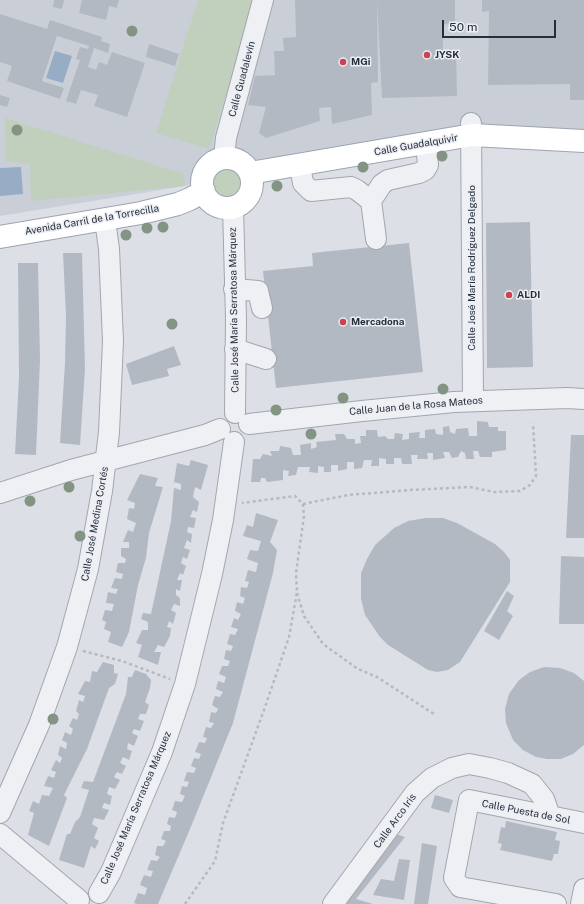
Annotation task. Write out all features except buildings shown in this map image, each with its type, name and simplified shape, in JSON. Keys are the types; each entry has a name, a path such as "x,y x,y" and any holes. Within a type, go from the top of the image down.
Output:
{"main road":[{"name":"Calle Guadalquivir","path":"250,173 426,143 471,129 584,141"},
{"path":"234,158 242,162 250,173 252,184 247,198 239,205 224,208 212,202 204,190 202,180 203,175 210,165 217,160 234,158"},
{"name":"Avenida Carril de la Torrecilla","path":"0,237 105,220 178,204 190,199 204,190"}],"street":[{"name":"Calle Guadalevín","path":"224,158 226,138 263,0"},
{"name":"Calle José María Rodríguez Delgado","path":"471,129 473,400"},
{"path":"376,239 371,201 382,184 388,180 419,173 425,170 428,165 426,143"},
{"path":"300,165 302,183 311,191 351,187 371,201"},
{"name":"Calle José María Serratosa Márquez","path":"233,207 235,348 242,419"},
{"name":"Calle José Medina Cortés","path":"0,814 39,725 67,647 88,569 110,432 113,341 109,249 105,220"},
{"path":"234,289 258,291 262,308"},
{"path":"235,348 266,359"},
{"name":"Calle Juan de la Rosa Mateos","path":"242,419 473,400 584,399"},
{"path":"0,493 106,460 205,435 227,436 238,442 244,439 247,435 242,419"},
{"name":"Calle José María Serratosa Márquez","path":"104,898 111,872 162,752 185,684 212,574 223,520 227,436"},
{"name":"Calle Arco Iris","path":"333,904 415,793 432,778 452,768 469,764 490,768 508,773 532,784 544,799 550,816"},
{"name":"Calle Puesta de Sol","path":"556,904 460,887 454,878 469,800 584,823"},
{"path":"0,834 78,902 83,895 88,892 104,898"},
{"path":"581,904 584,889"}],"path":[{"path":"303,504 348,496 410,490 470,487 494,492 520,491 530,485 536,476 533,423"},
{"path":"186,904 215,861 223,823 289,637 297,592 296,573 304,516 303,504 295,496 237,504"},
{"path":"297,592 304,616 323,644 358,669 377,677 434,714"},
{"path":"67,647 122,661 185,684"}],"shaded area":[{"path":"0,0 584,0 584,143 395,145 221,175 185,186 0,216"}],"green space":[{"path":"198,0 255,0 209,149 156,133"},
{"path":"5,118 184,174 185,186 31,201 30,164 6,161"},
{"path":"225,165 234,168 238,172 241,181 238,190 234,194 225,197 216,194 212,190 209,181 212,172 216,168"}],"water":[{"path":"55,51 72,56 63,83 46,78"},
{"path":"21,167 23,194 0,196 0,168"}],"place":[{"name":"JYSK","path":"427,55"},
{"name":"MGi","path":"343,62"},
{"name":"ALDI","path":"509,295"},
{"name":"Mercadona","path":"343,322"}]}
